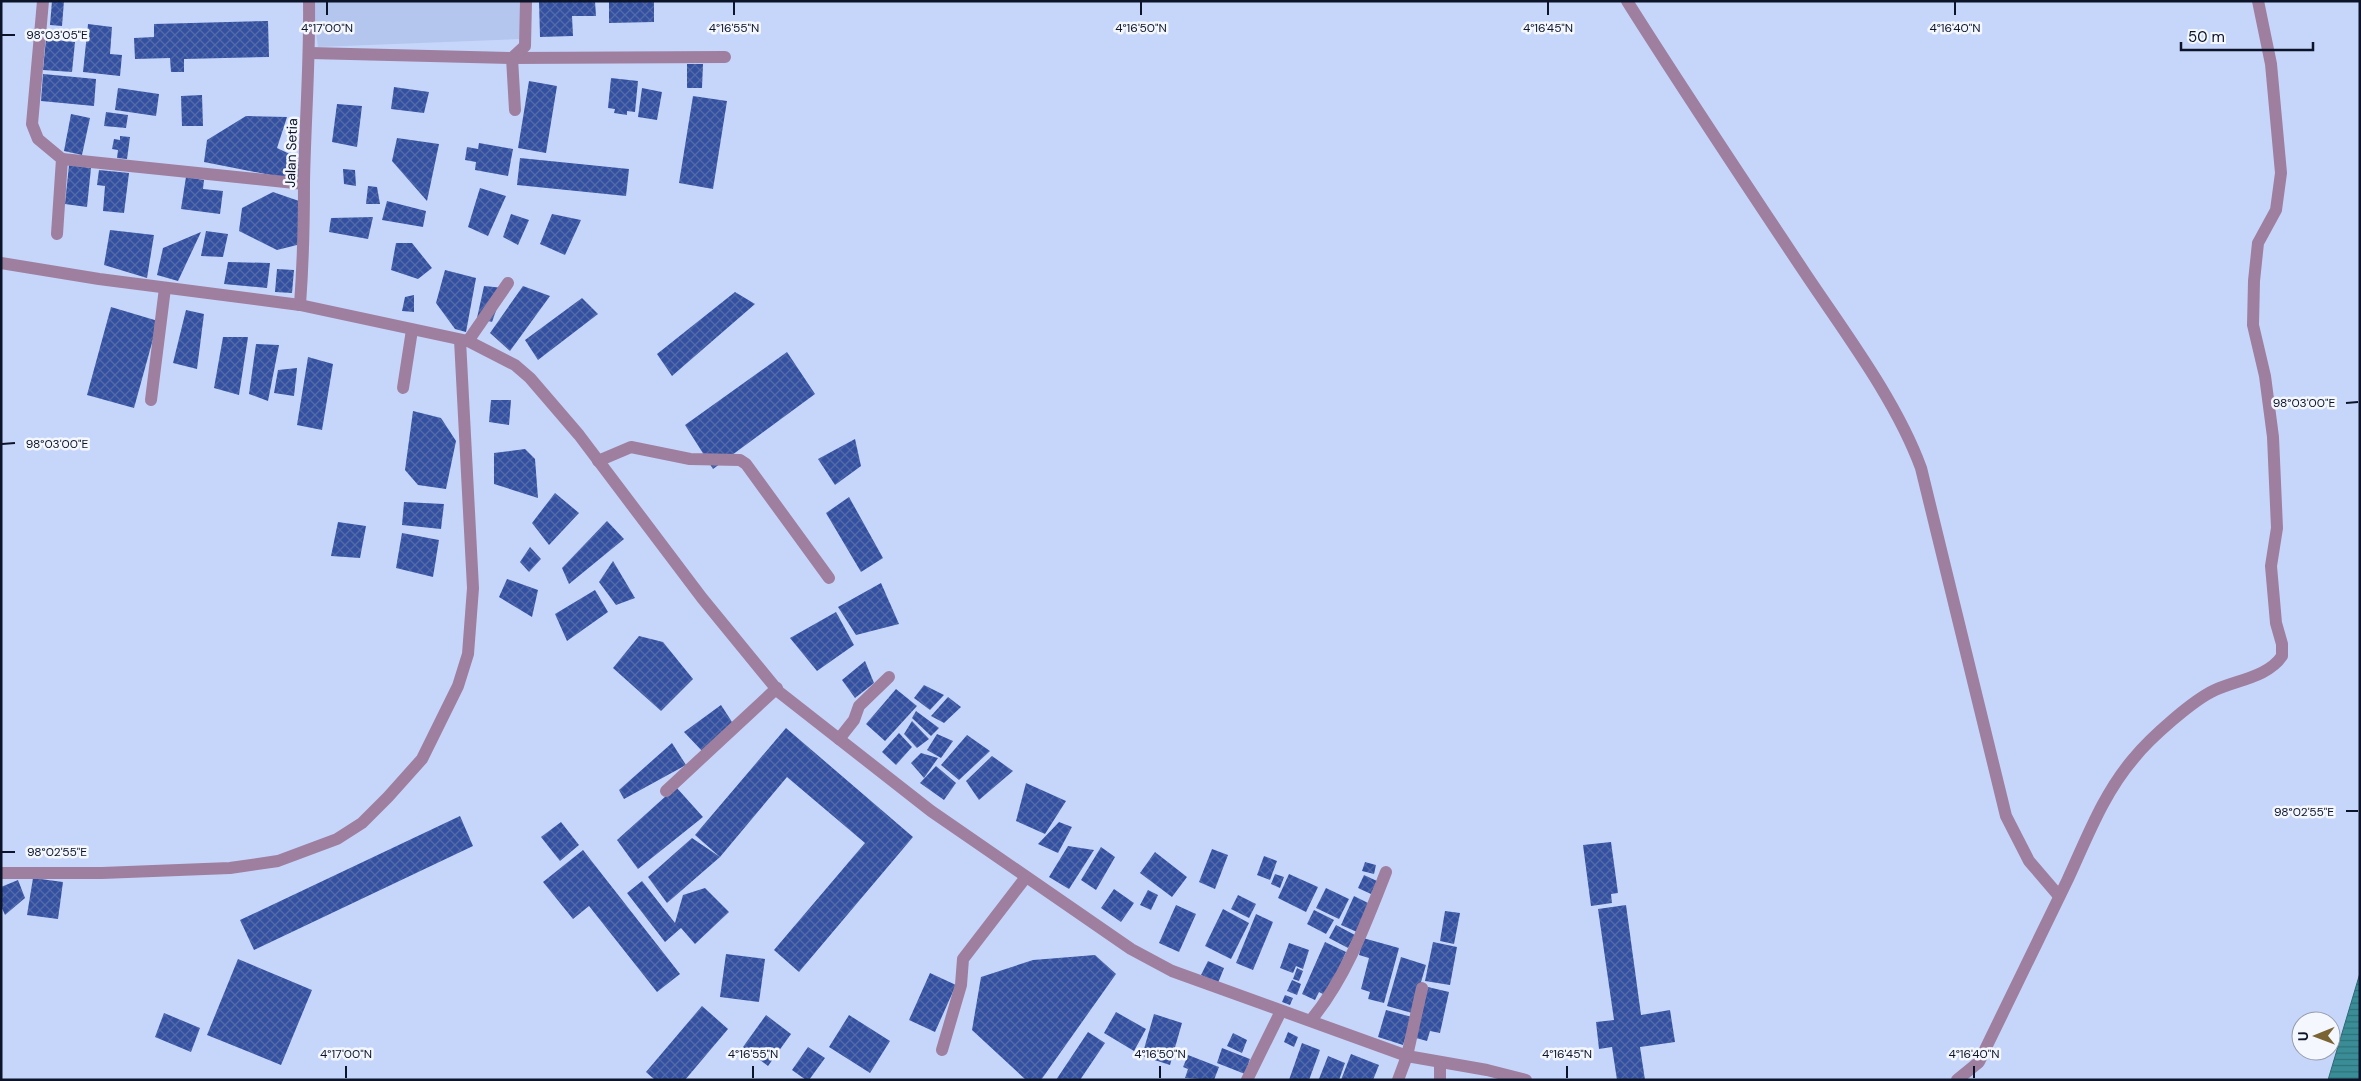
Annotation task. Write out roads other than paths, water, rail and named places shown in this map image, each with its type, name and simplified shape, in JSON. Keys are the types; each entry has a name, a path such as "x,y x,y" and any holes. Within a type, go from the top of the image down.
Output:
{"street":[{"path":"43,1 32,124 38,139 62,159 304,184"},
{"name":"Jalan Setia","path":"300,305 305,233 304,184 310,53 309,1"},
{"path":"512,58 525,46 526,1"},
{"path":"1627,1 1701,118 1864,361 1914,450 1921,468 2006,816 2029,861 2059,896"},
{"path":"1957,1080 1979,1062 2087,834 2107,796 2134,757 2159,732 2214,690 2268,670 2282,656 2282,644 2276,623 2271,566 2276,528 2273,437 2265,376 2253,325 2254,281 2258,243 2276,210 2281,173 2271,64 2258,1"},
{"path":"310,53 512,58 724,57"},
{"path":"512,58 515,110"},
{"path":"57,234 62,159"},
{"path":"1,264 300,305 464,340 515,366 530,378 598,460 702,598 776,688 931,811 1131,949 1172,971 1407,1056 1487,1070 1526,1080"},
{"path":"1,873 102,873 230,868 278,861 337,839 362,823 388,798 422,759 458,686 468,654 473,588 464,340 508,283"},
{"path":"150,400 165,288"},
{"path":"403,388 412,330"},
{"path":"598,460 631,447 690,460 740,460 746,464 829,578"},
{"path":"839,739 854,720 859,706 890,677"},
{"path":"666,791 776,688"},
{"path":"1311,1020 1326,1002 1364,928 1386,872"},
{"path":"942,1050 961,985 963,959 1026,877"},
{"path":"1398,1080 1407,1056 1422,988"},
{"path":"1247,1080 1281,1011"},
{"path":"1440,1063 1440,1080"}]}
